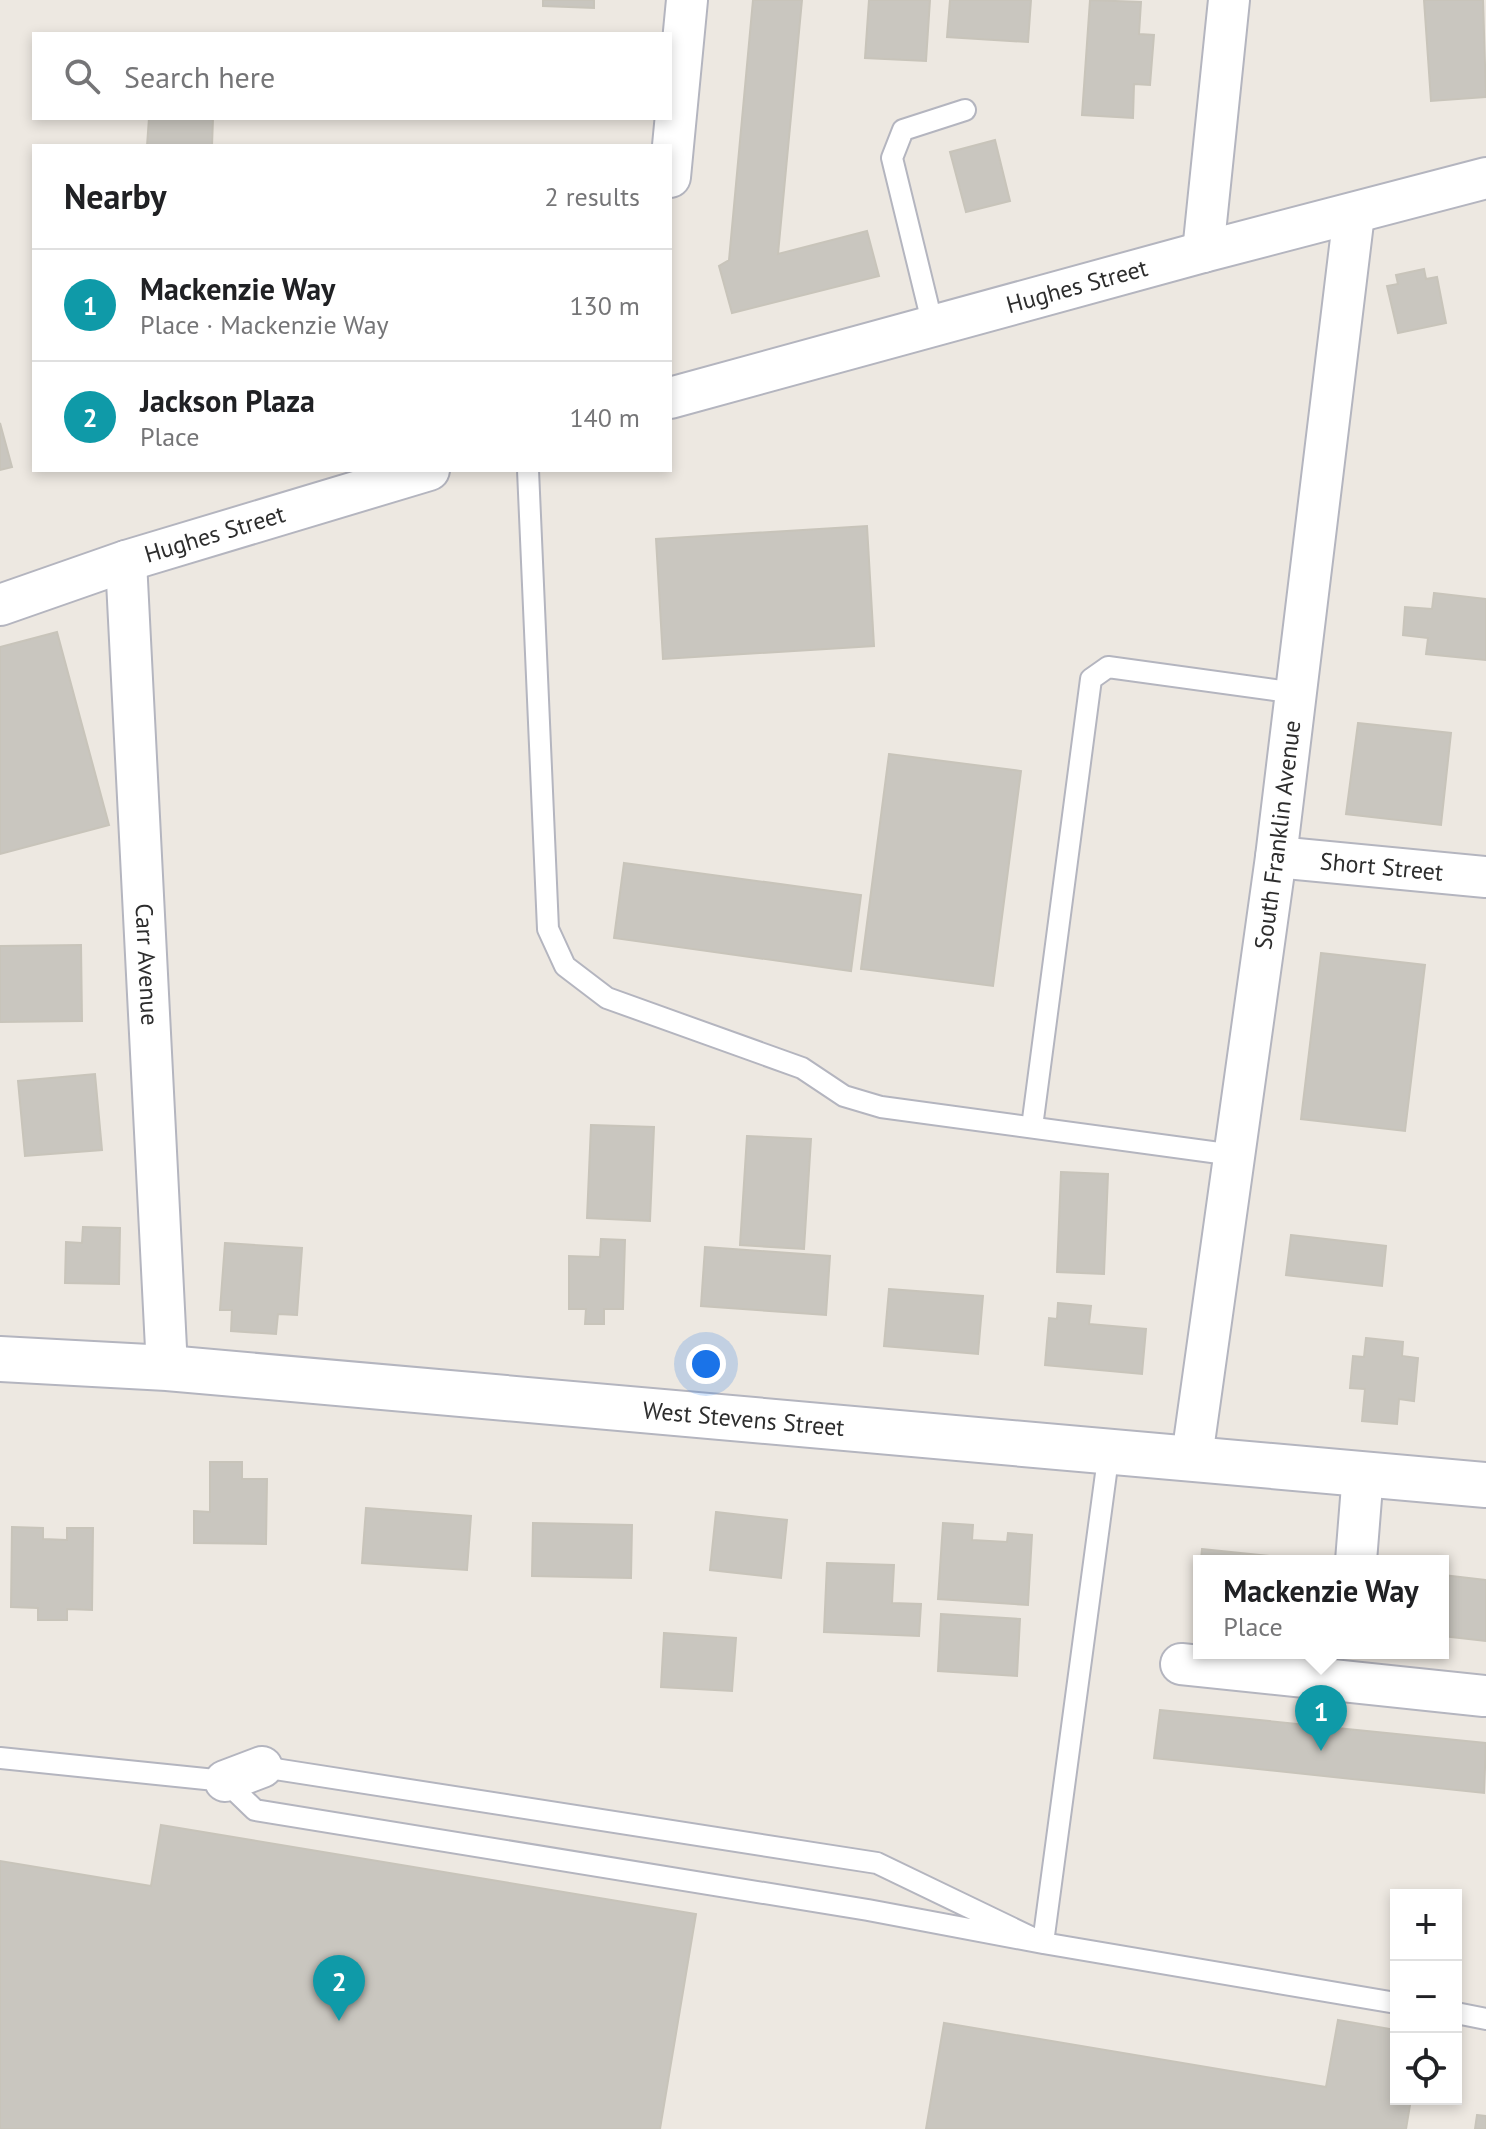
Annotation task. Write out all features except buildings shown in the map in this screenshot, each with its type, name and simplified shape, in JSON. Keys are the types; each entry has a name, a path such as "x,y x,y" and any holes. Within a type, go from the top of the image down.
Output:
{"street":[{"path":"672,156 687,0"},
{"path":"1203,252 1229,0"},
{"name":"Hughes Street","path":"672,397 1486,178"},
{"name":"South Franklin Avenue","path":"1192,1457 1276,857 1354,214"},
{"name":"Hughes Street","path":"0,605 126,561 422,472"},
{"name":"Carr Avenue","path":"126,561 167,1368"},
{"name":"Short Street","path":"1276,857 1486,877"},
{"name":"West Stevens Street","path":"0,1359 167,1368 1486,1485"},
{"path":"1356,1555 1363,1473"},
{"path":"1181,1664 1348,1667 1484,1696"},
{"path":"225,1781 262,1767"}],"lane":[{"path":"933,326 892,158 903,130 965,110"},
{"path":"528,472 548,929 565,966 607,998 802,1068 844,1096 881,1107 1234,1155"},
{"path":"1032,1127 1091,679 1108,667 1296,693"},
{"path":"1043,1943 1109,1451"},
{"path":"0,1758 225,1781 255,1810 868,1910 1390,2002"},
{"path":"262,1767 877,1863 1043,1943"},
{"path":"1462,2014 1486,2019"}],"place":[{"name":"Mackenzie Way","path":"1321,1751"},
{"name":"Jackson Plaza","path":"339,2021"}]}
